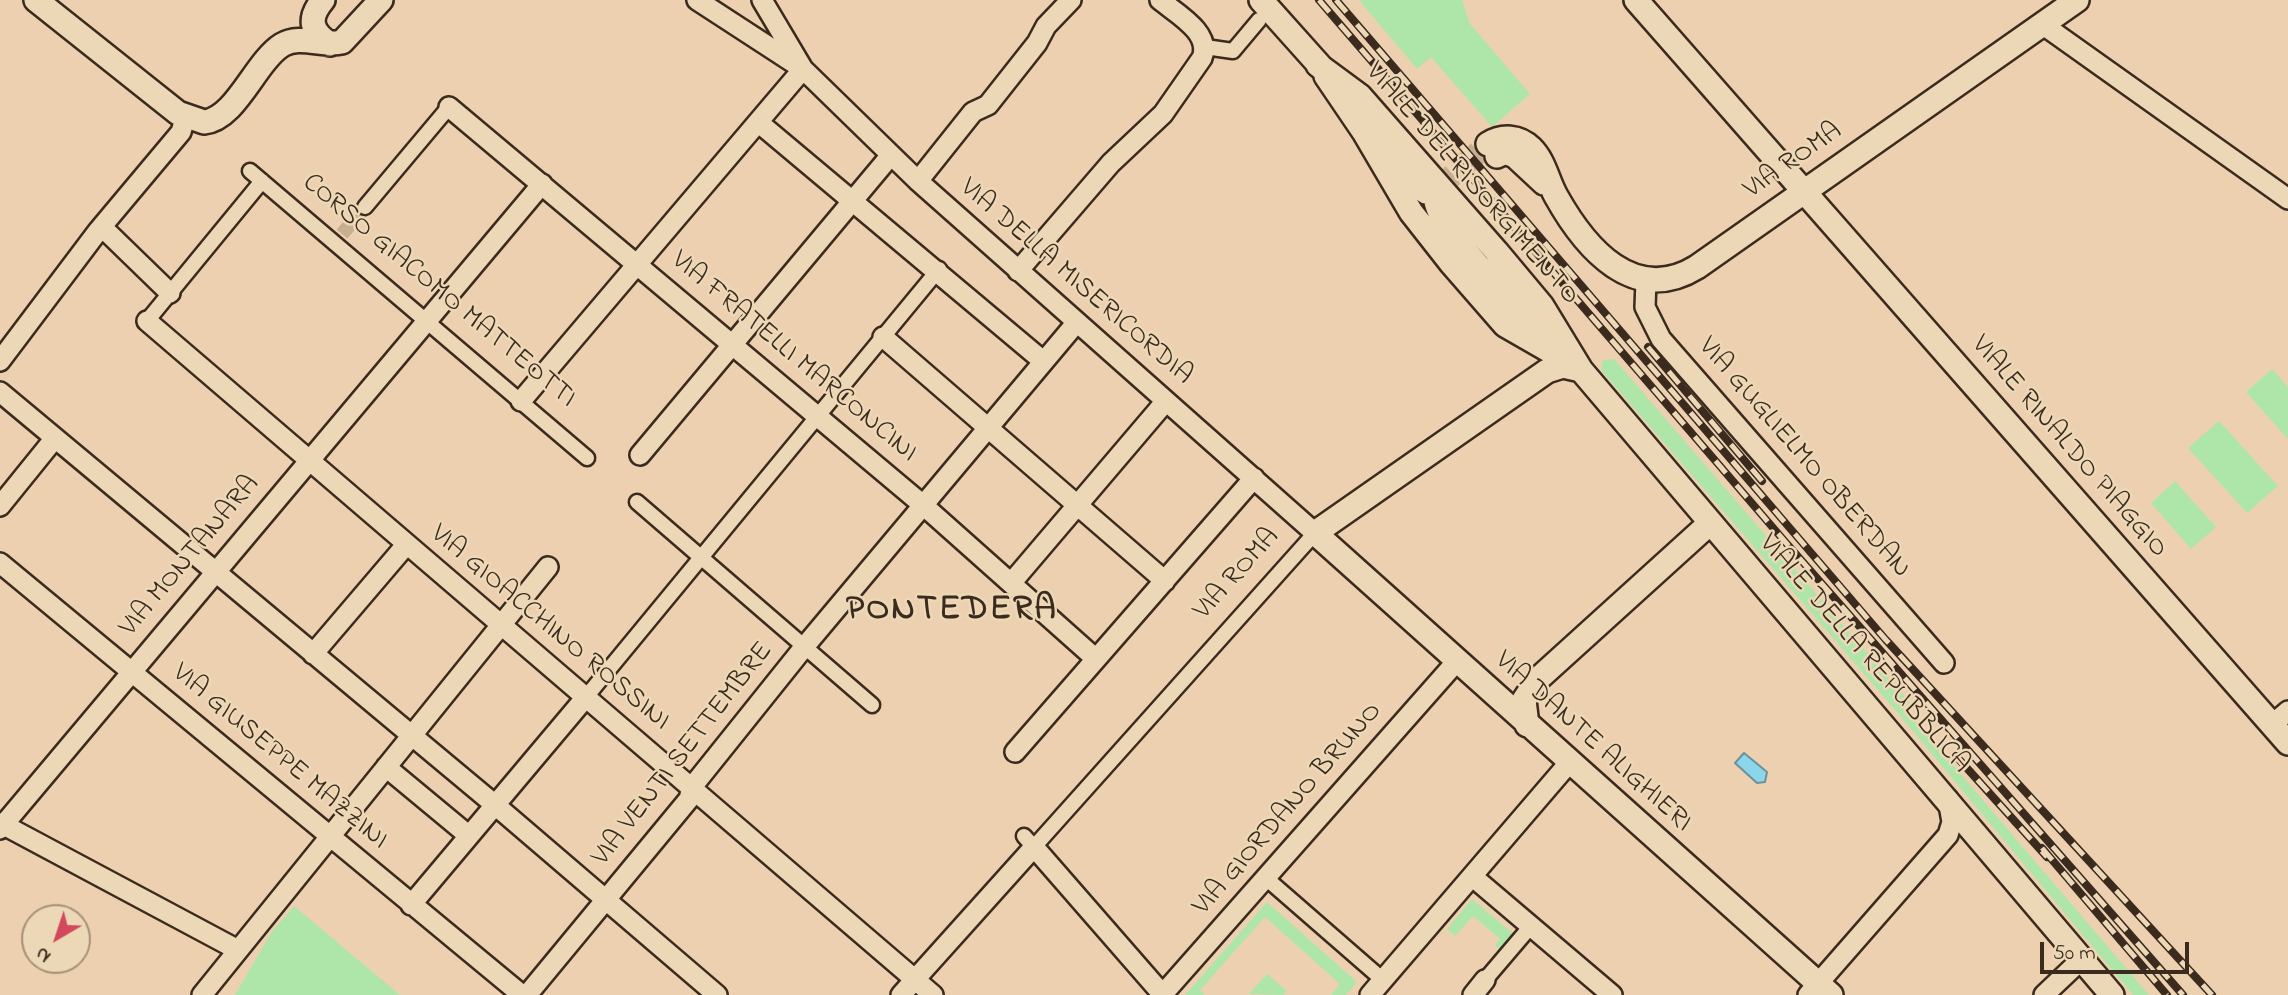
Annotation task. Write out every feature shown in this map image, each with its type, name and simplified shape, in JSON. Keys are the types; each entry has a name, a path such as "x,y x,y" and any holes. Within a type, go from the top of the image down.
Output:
{"street":[{"path":"36,0 185,118 204,122 222,114 281,46 299,41 330,44 348,38 381,0"},
{"path":"323,0 313,12 312,22 316,32 330,44"},
{"name":"VIA DELLA MISERICORDIA","path":"696,0 803,69 918,181 1315,533"},
{"name":"VIA DELLA MISERICORDIA","path":"762,0 803,69"},
{"path":"918,181 973,112 988,104 1037,43 1046,26 1071,0"},
{"path":"1018,271 1111,163 1163,114 1202,58 1205,47 1200,35 1160,0"},
{"name":"VIALE RINALDO PIAGGIO","path":"1636,0 1804,192 2280,718 2288,743"},
{"name":"VIA ROMA","path":"1646,281 1670,280 1691,271 2077,0"},
{"path":"1205,47 1233,51 1260,10"},
{"name":"VIALE DEL RISORGIMENTO","path":"1260,10 1354,102 1415,185 1426,192 1440,195 1445,225 1521,312 1576,361"},
{"path":"2042,24 2288,199"},
{"name":"VIALE DEL RISORGIMENTO","path":"1318,65 1364,132 1411,212 1504,325 1576,361"},
{"name":"VIALE DEL RISORGIMENTO","path":"1318,65 1347,84 1376,113 1535,296 1576,361"},
{"path":"521,401 803,69"},
{"path":"365,207 449,107"},
{"name":"VIA FRATELLI MARCONCINI","path":"449,107 637,262 923,505 1096,659"},
{"path":"0,361 102,226 181,132 185,118"},
{"path":"758,122 1043,361"},
{"path":"1492,150 1515,156 1554,192 1598,253 1621,270 1646,281"},
{"path":"640,455 891,155"},
{"name":"CORSO GIACOMO MATTEOTTI","path":"250,171 338,238 427,321 587,458"},
{"path":"147,321 262,181"},
{"name":"VIA MONTANARA","path":"1,826 542,184"},
{"path":"102,226 170,293"},
{"path":"411,905 703,558 937,271"},
{"name":"VIA GUGLIELMO OBERDAN","path":"1646,281 1647,314 1668,348 1944,663"},
{"name":"VIA GIOACCHINO ROSSINI","path":"147,321 933,995"},
{"name":"VIA VENTI SETTEMBRE","path":"524,995 689,799 692,787 804,646 1077,322"},
{"path":"1504,325 1529,357 1530,371 1525,389"},
{"path":"883,337 1165,581"},
{"name":"VIA ROMA","path":"1029,841 1315,533 1552,369 1576,361"},
{"name":"VIALE DELLA REPUBBLICA","path":"1576,361 1709,523 2084,958 2112,995"},
{"path":"0,392 412,735 717,995"},
{"path":"1012,582 1166,401"},
{"path":"0,506 55,438"},
{"path":"1015,752 1254,478"},
{"path":"638,502 872,705"},
{"path":"1527,724 1524,699 1538,679 1709,523"},
{"name":"VIA DANTE ALIGHIERI","path":"1315,533 1819,991"},
{"path":"313,654 406,545"},
{"name":"VIA GIUSEPPE MAZZINI","path":"0,563 411,905 524,995"},
{"path":"202,995 548,567"},
{"name":"VIA GIORDANO BRUNO","path":"1163,995 1457,661"},
{"path":"1267,878 1376,988 1569,763"},
{"path":"386,767 468,835"},
{"path":"1819,991 1950,832 1948,799"},
{"path":"1,826 238,950"},
{"path":"901,995 1029,841 1163,995"},
{"path":"1473,877 1612,995"},
{"path":"1479,988 1531,926"},
{"path":"2044,995 2084,958"},
{"path":"213,995 221,974"}],"green space":[{"path":"1359,0 1462,0 1470,24 1530,94 1492,127 1431,57 1417,69"},
{"path":"1614,359 1912,705 1907,711 2149,995 2133,995 1896,711 1601,370 1603,360"},
{"path":"2272,369 2288,387 2288,439 2246,392"},
{"path":"2219,421 2278,486 2247,513 2188,448"},
{"path":"2175,481 2216,527 2191,549 2151,503"},
{"path":"1472,899 1516,936 1503,952 1495,945 1500,939 1473,916 1455,936 1447,929"},
{"path":"1267,902 1357,982 1346,995 1331,995 1340,984 1265,917 1200,990 1205,995 1185,995"},
{"path":"294,906 400,995 235,995 271,933"},
{"path":"1267,974 1287,991 1284,995 1249,994"}],"water":[{"path":"1744,753 1767,772 1765,782 1757,783 1735,763"}],"tunnel":[{"path":"1436,190 1488,144"},
{"path":"342,234 365,207"}],"railway":[{"path":"1319,0 1787,544 2183,995"},
{"path":"1336,0 1886,640 2212,995"},
{"path":"1648,347 1762,481"},
{"path":"1956,756 2047,857"},
{"path":"2042,848 2167,995"}],"district":[{"name":"PONTEDERA","path":"952,612"}]}
